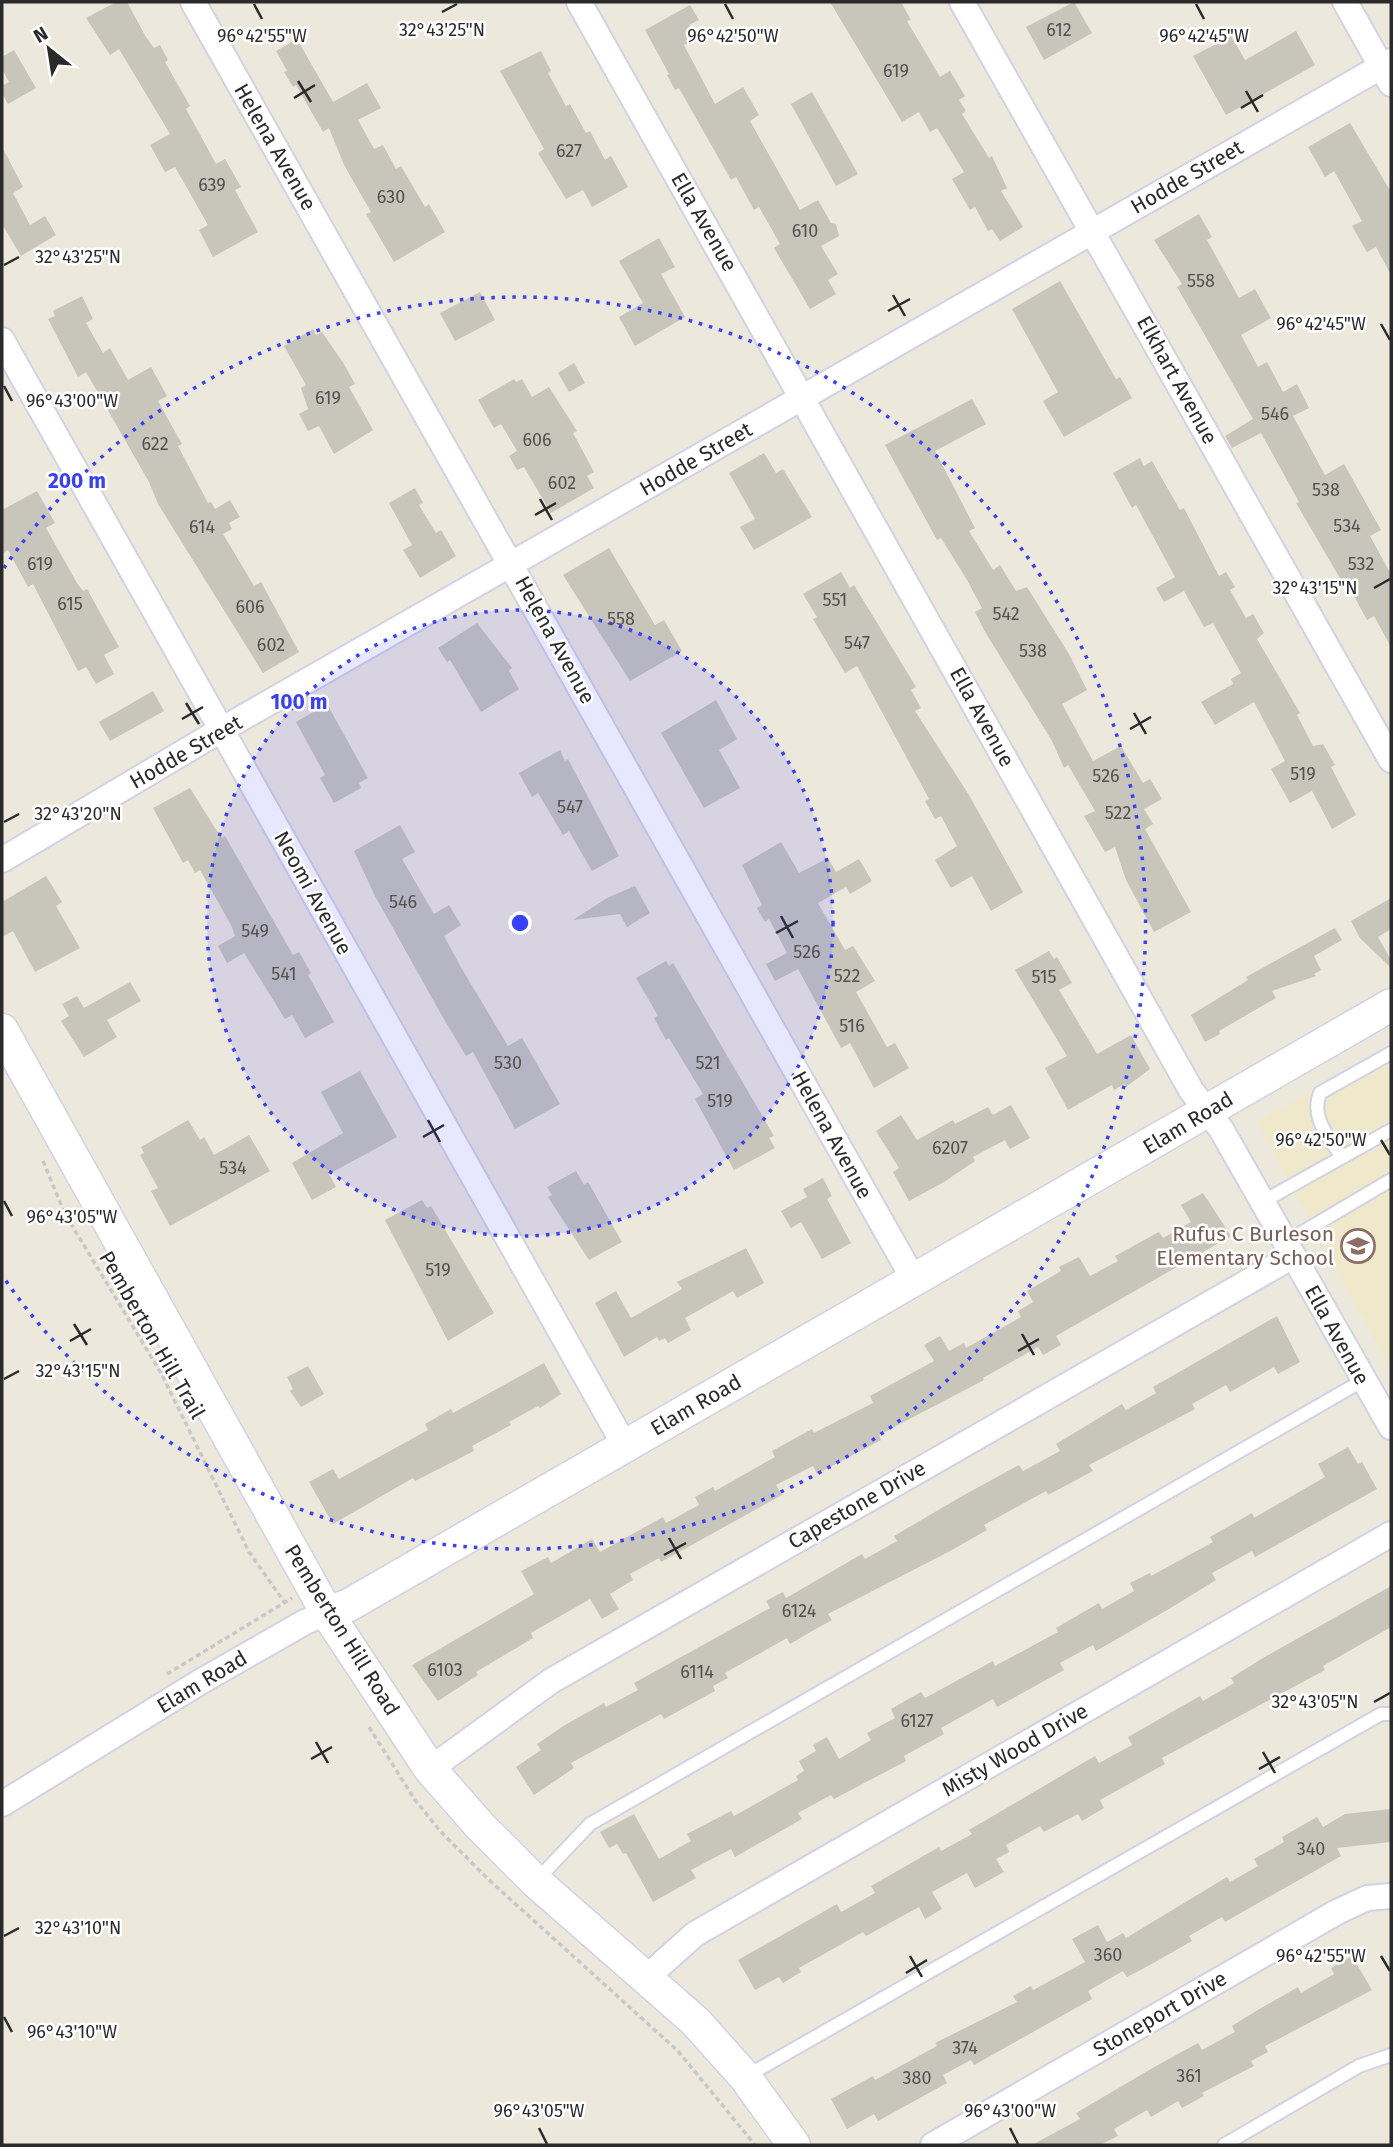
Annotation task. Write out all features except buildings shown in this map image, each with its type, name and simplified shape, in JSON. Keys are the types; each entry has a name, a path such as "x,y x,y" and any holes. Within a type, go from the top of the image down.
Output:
{"street":[{"name":"Helena Avenue","path":"193,2 914,1280"},
{"name":"Ella Avenue","path":"579,2 1184,1078 1221,1129 1362,1381 1391,1427"},
{"name":"Elkhart Avenue","path":"962,2 1391,760"},
{"path":"1345,2 1388,70"},
{"name":"Hodde Street","path":"2,860 221,730 1093,230 1388,70"},
{"name":"Neomi Avenue","path":"2,340 625,1446"},
{"name":"Elam Road","path":"2,1804 200,1682 305,1622 349,1605 1391,1005"},
{"name":"Pemberton Hill Road","path":"2,1030 327,1613 430,1769 480,1826 536,1881 696,2022 745,2077 794,2145"},
{"name":"Capestone Drive","path":"430,1769 551,1681 1289,1249"},
{"name":"Misty Wood Drive","path":"647,1977 695,1934 1391,1534"},
{"name":"Stoneport Drive","path":"933,2145 1337,1912 1367,1898 1391,1896"}],"lane":[{"path":"1342,1157 1317,1118 1315,1105 1320,1093 1391,1053"},
{"path":"1262,1202 1391,1130"},
{"path":"1289,1249 1391,1180"},
{"path":"536,1881 590,1824 1362,1381"},
{"path":"745,2077 1381,1714 1391,1714"},
{"path":"1224,2145 1359,2066 1391,2055"}],"path":[{"name":"Pemberton Hill Trail","path":"40,1154 65,1214 87,1255 161,1373 249,1552 285,1603"}],"shaded area":[{"name":"Rufus C Burleson Elementary School","path":"1391,1045 1391,1370 1257,1122"}],"place":[{"name":"Rufus C Burleson Elementary School","path":"1358,1246"}]}
